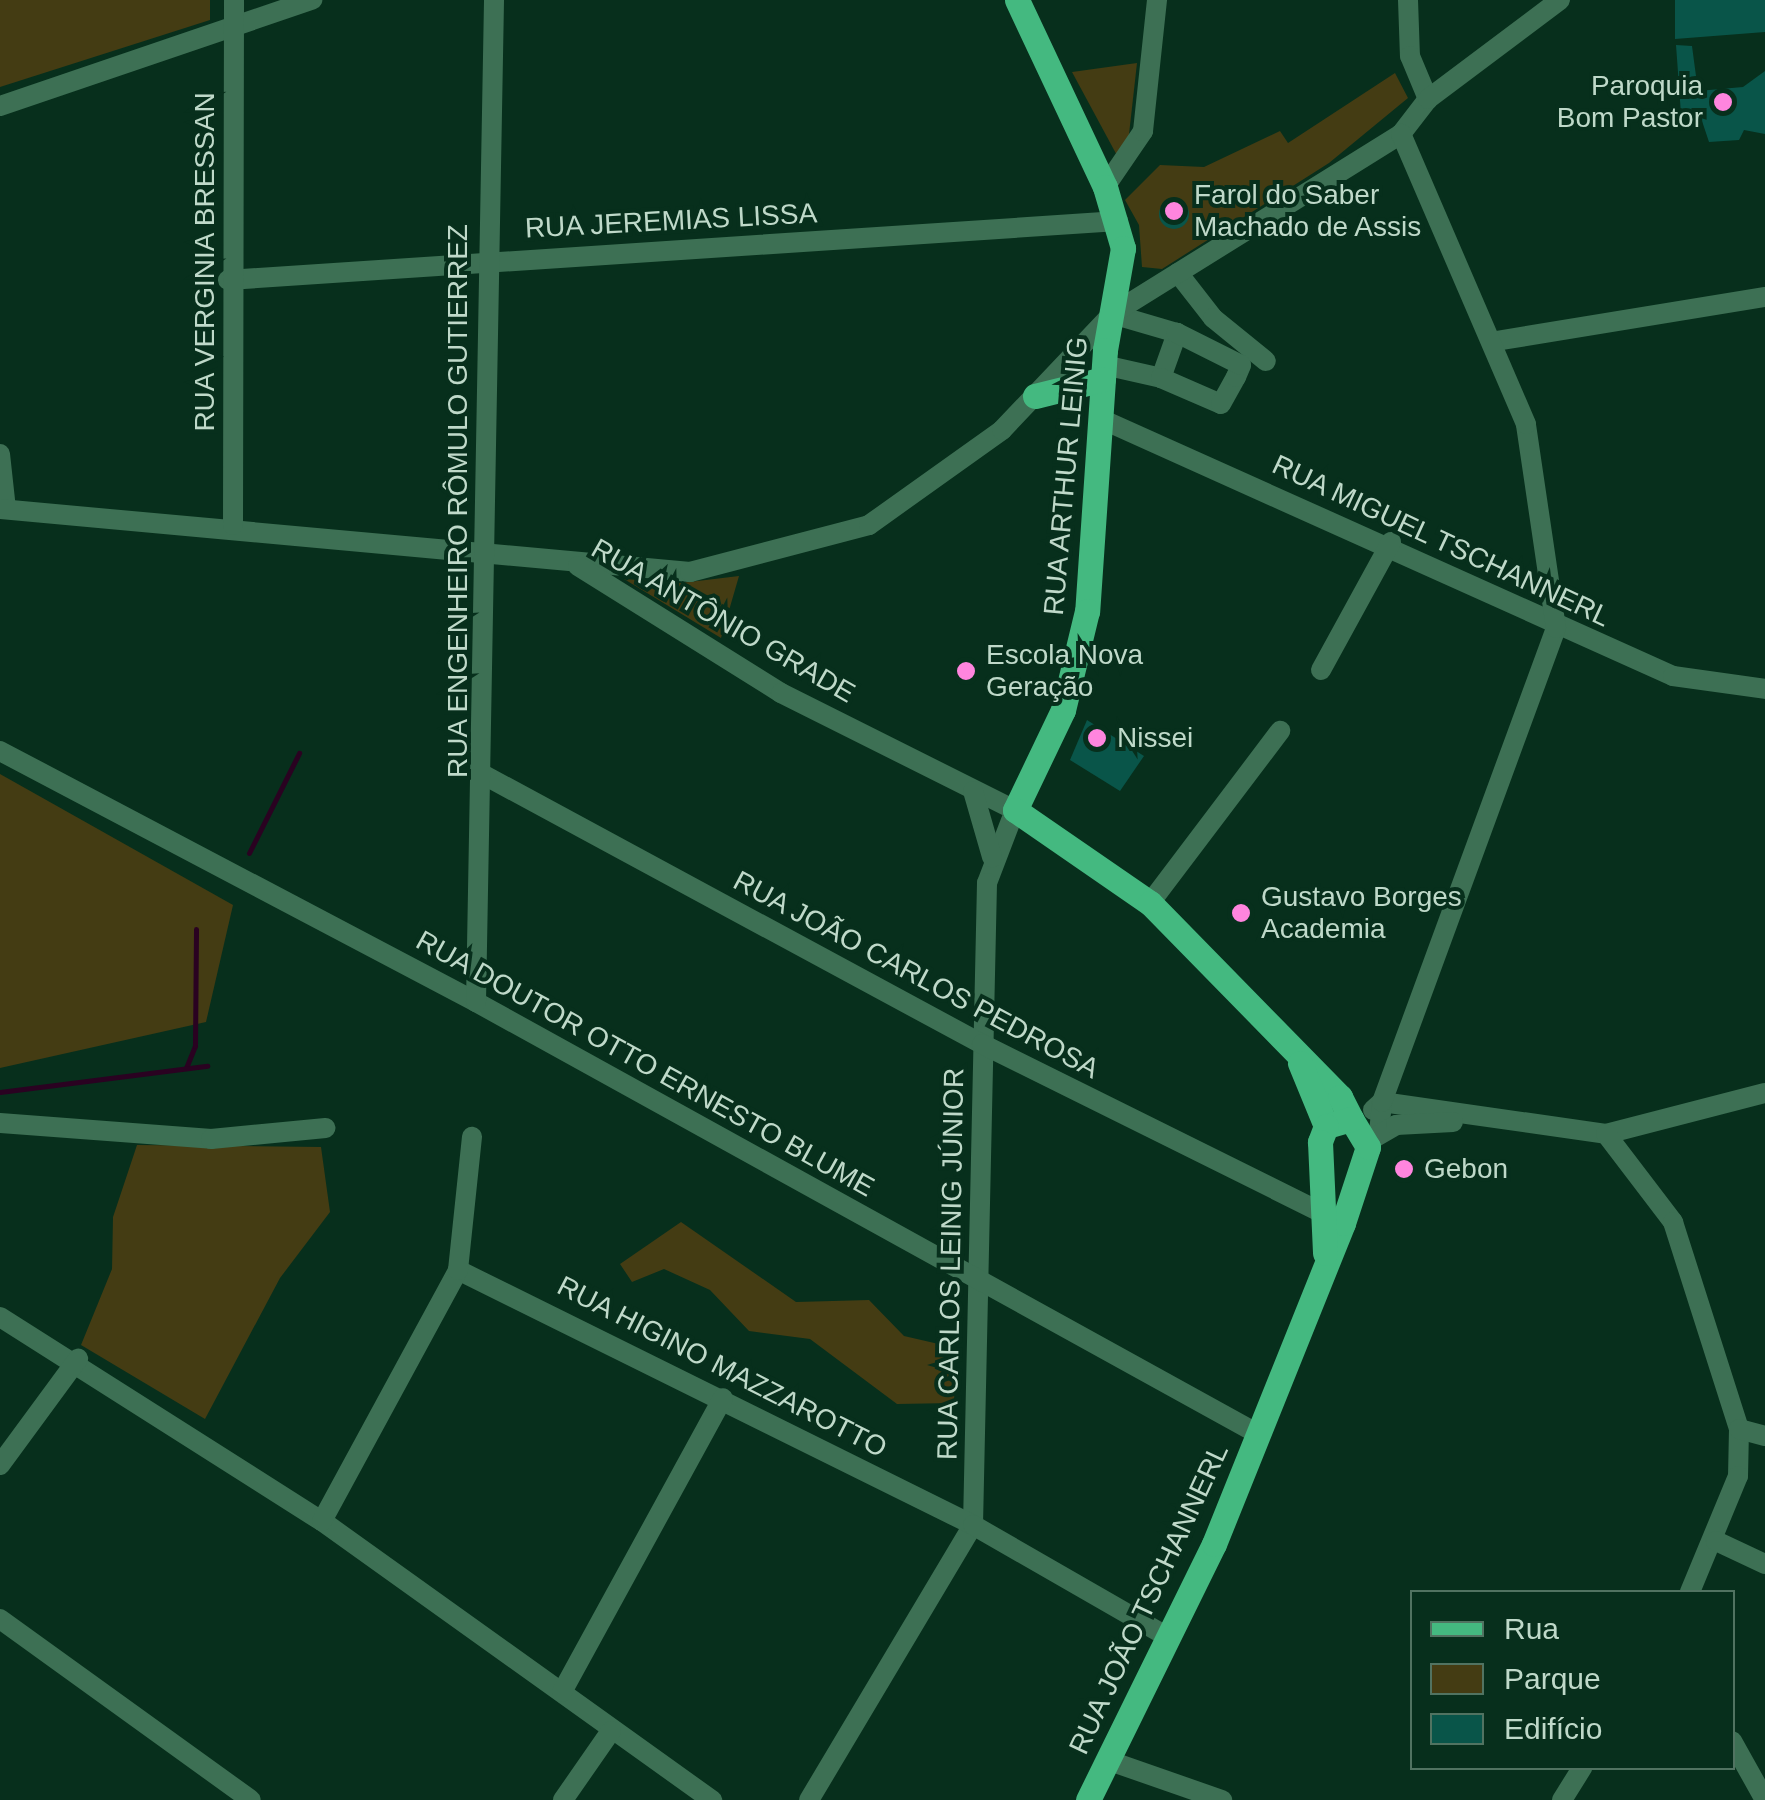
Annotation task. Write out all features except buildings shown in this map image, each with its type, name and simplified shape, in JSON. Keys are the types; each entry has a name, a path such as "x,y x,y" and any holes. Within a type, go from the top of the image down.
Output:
{"main road":[{"path":"1017,0 1118,222"},
{"name":"RUA ARTHUR LEINIG","path":"1015,810 1074,673 1094,553 1099,418 1118,222"},
{"path":"1035,396 1103,372"},
{"name":"RUA ANTÔNIO GRADE","path":"1015,810 1150,903 1300,1063 1358,1134"},
{"path":"1326,1158 1350,1165 1358,1134"},
{"name":"RUA JOÃO TSCHANNERL","path":"1325,1254 1326,1158 1358,1134"},
{"name":"RUA JOÃO TSCHANNERL","path":"1088,1800 1168,1637 1258,1434 1325,1254 1358,1134"}],"street":[{"name":"RUA VERGINIA BRESSAN","path":"234,0 228,280 234,524"},
{"path":"0,106 234,30 312,0"},
{"name":"RUA ENGENHEIRO RÔMULO GUTIERREZ","path":"476,1002 489,555 486,260 494,0"},
{"path":"1105,187 1143,131 1157,0"},
{"path":"1408,0 1410,56 1428,99"},
{"path":"576,565 690,572 869,525 960,466 1035,396 1112,314 1400,134 1428,99 1560,0"},
{"name":"RUA JOÃO TSCHANNERL","path":"1358,1134 1382,1102 1556,628 1526,424 1496,341 1400,134"},
{"name":"RUA JEREMIAS LISSA","path":"228,280 486,260 1118,222"},
{"path":"1178,273 1213,318 1266,361"},
{"path":"1496,341 1765,297"},
{"path":"1103,372 1161,378 1222,404 1240,365 1177,333 1112,314"},
{"path":"1161,378 1177,333"},
{"name":"RUA MIGUEL TSCHANNERL","path":"1099,418 1391,542 1556,628 1673,676 1765,689"},
{"path":"0,454 3,509"},
{"name":"RUA ANTÔNIO GRADE","path":"3,509 234,524 576,565 703,649 1015,810"},
{"path":"1321,670 1391,542"},
{"path":"1150,903 1280,732"},
{"name":"RUA DOUTOR OTTO ERNESTO BLUME","path":"0,751 476,1002 977,1274 1258,1434"},
{"name":"RUA JOÃO CARLOS PEDROSA","path":"484,775 982,1044 1326,1215"},
{"name":"RUA CARLOS LEINIG JÚNIOR","path":"810,1800 973,1525 984,1314 977,1274 991,864 989,825 972,791"},
{"name":"RUA CARLOS LEINIG JÚNIOR","path":"991,864 1015,810"},
{"path":"1382,1102 1606,1134 1765,1092"},
{"path":"1358,1134 1515,1121"},
{"path":"0,1122 211,1139 324,1128"},
{"path":"1606,1134 1672,1222 1739,1428 1738,1476 1716,1541 1691,1590"},
{"path":"322,1522 458,1270 472,1136"},
{"name":"RUA HIGINO MAZZAROTTO","path":"458,1270 973,1525 1168,1637"},
{"path":"0,1317 78,1359 322,1522 712,1800"},
{"path":"0,1466 78,1359"},
{"path":"562,1692 723,1398"},
{"path":"1739,1428 1765,1436"},
{"path":"1716,1541 1765,1564"},
{"path":"0,1619 251,1800"},
{"path":"563,1800 611,1730"},
{"path":"1735,1746 1765,1800"},
{"path":"1108,1760 1222,1800"},
{"path":"1562,1800 1581,1770"}],"green space":[{"path":"0,0 210,0 210,20 0,87"},
{"path":"1137,63 1127,152 1120,161 1072,72"},
{"path":"1395,73 1408,98 1329,163 1162,269 1142,267 1139,225 1125,200 1160,165 1204,167 1280,131 1288,143"},
{"path":"739,576 721,638 624,579 681,583"},
{"path":"0,774 233,905 206,1022 0,1068"},
{"path":"137,1145 321,1147 330,1212 280,1278 205,1419 81,1345 112,1269 113,1217"},
{"path":"681,1222 796,1302 869,1300 904,1336 956,1348 954,1403 897,1404 810,1339 749,1331 710,1290 664,1269 632,1282 620,1264"}],"waterway":[{"path":"249,853 299,753"},
{"path":"186,1068 195,1046 196,929"},
{"path":"0,1092 207,1066"}],"place":[{"name":"Paroquia Bom Pastor","path":"1723,102"},
{"name":"Farol do Saber Machado de Assis","path":"1174,211"},
{"name":"Escola Nova Geração","path":"966,671"},
{"name":"Nissei","path":"1097,738"},
{"name":"Gustavo Borges Academia","path":"1241,913"},
{"name":"Gebon","path":"1404,1169"}]}
